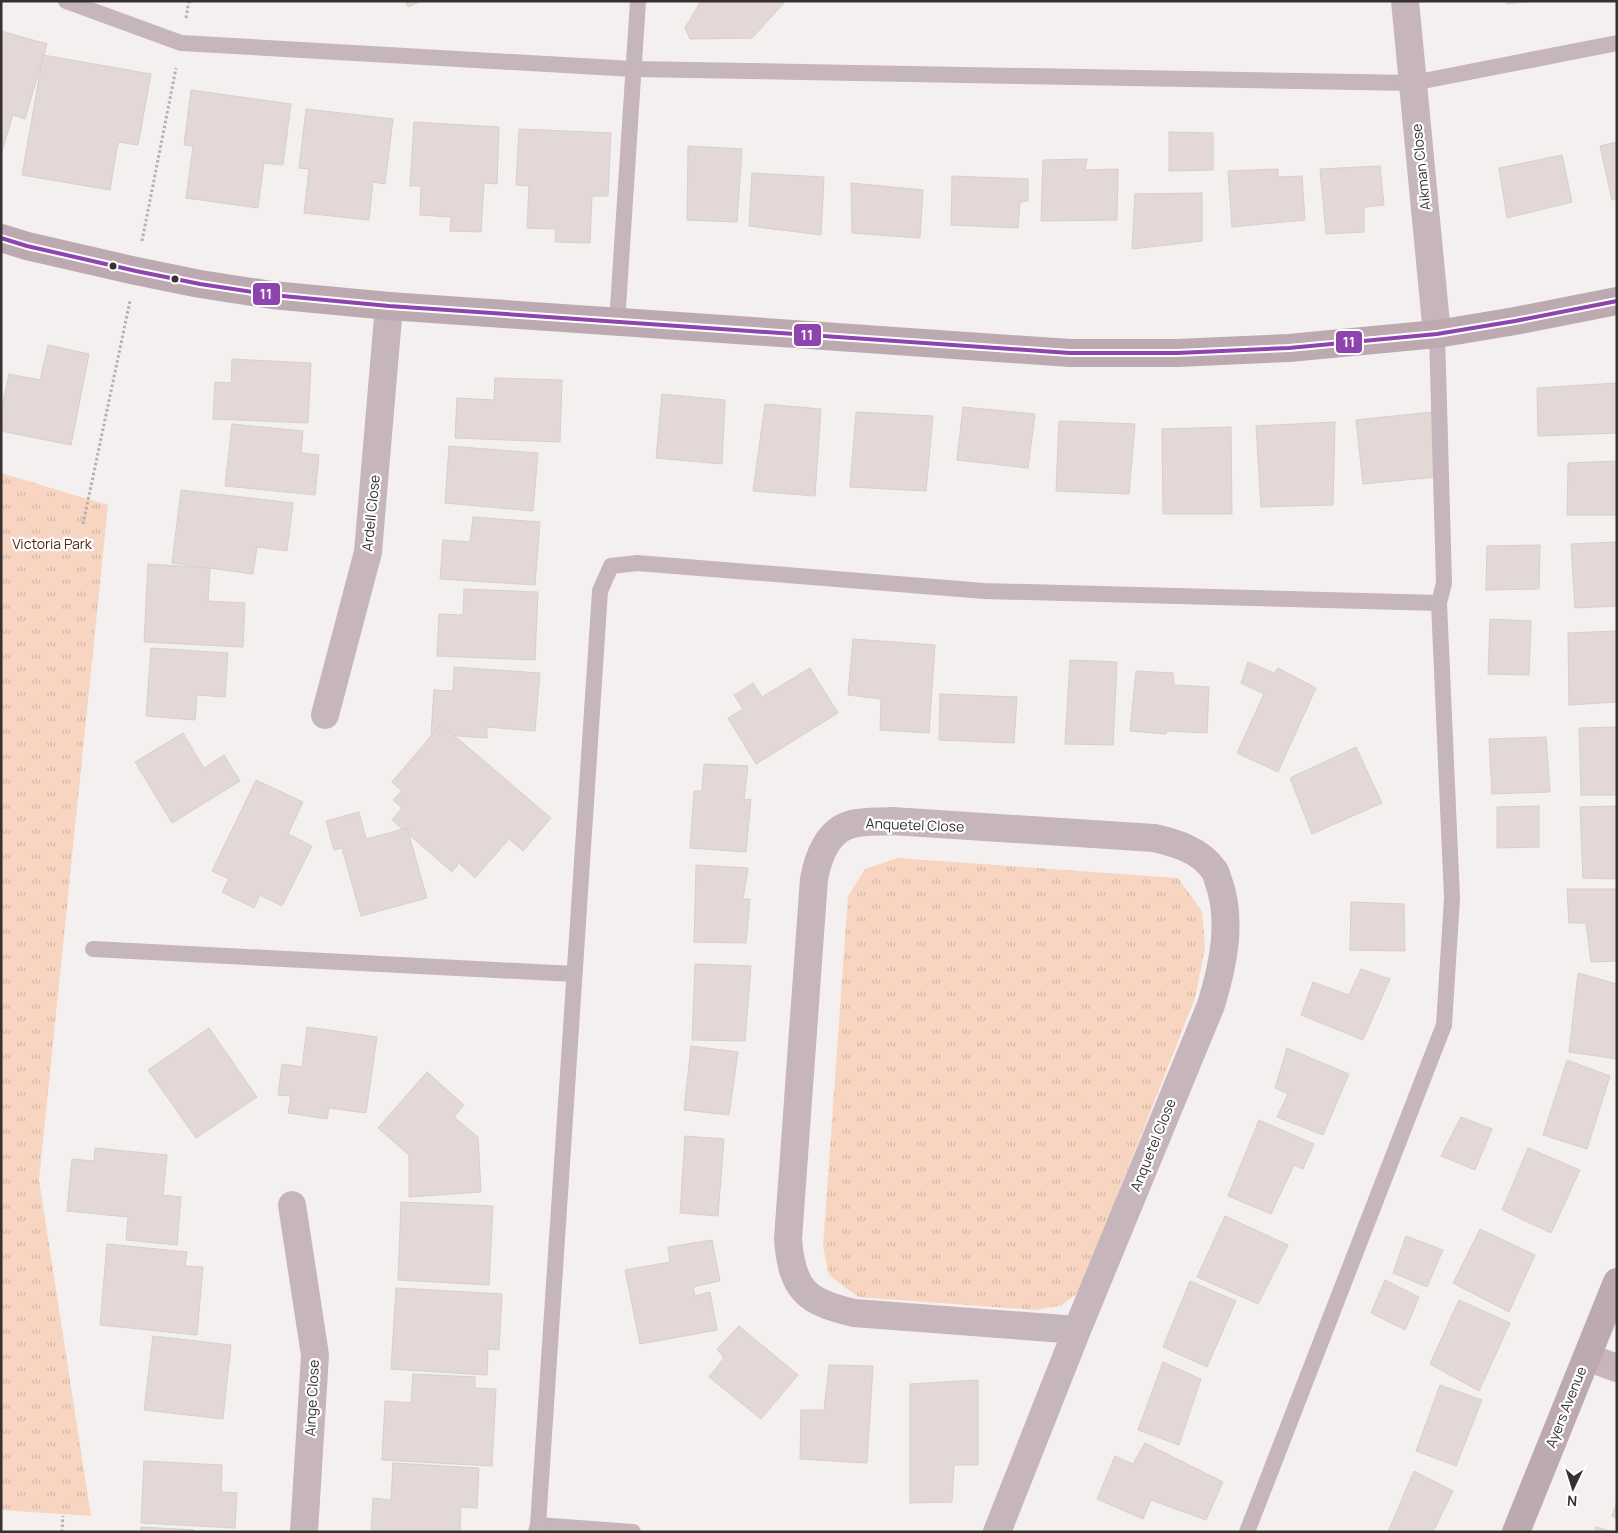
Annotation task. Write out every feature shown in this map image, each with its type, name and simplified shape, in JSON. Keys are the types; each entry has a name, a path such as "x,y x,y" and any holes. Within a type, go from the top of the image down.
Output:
{"street":[{"name":"Aikman Close","path":"1405,1 1437,334"},
{"path":"1,238 27,246 200,284 272,295 617,323 1070,353 1177,354 1289,348 1437,334 1617,301"},
{"name":"Ardell Close","path":"325,715 368,552 389,306"},
{"name":"Anquetel Close","path":"997,1532 1077,1330 1211,1005 1219,979 1224,950 1225,910 1222,890 1214,870 1201,857 1182,845 1154,838 892,821 850,824 838,832 826,844 817,864 814,879 788,1239 794,1277 804,1291 816,1301 831,1308 854,1314 1077,1330"},
{"name":"Ainge Close","path":"292,1205 315,1356 304,1532"},
{"name":"Ayers Avenue","path":"1516,1532 1617,1282"},
{"path":"1587,1357 1617,1368"}],"lane":[{"path":"66,1 181,42 633,69 1413,83 1617,43"},
{"path":"617,323 638,1"},
{"path":"1247,1532 1444,1025 1452,898 1439,603 1444,582 1437,334"},
{"path":"633,1532 537,1528 600,591 611,566 636,563 984,591 1439,603"},
{"path":"93,949 574,974"}],"path":[{"path":"142,239 190,1"},
{"path":"83,524 129,305"},
{"path":"62,1532 63,1516"}],"green space":[{"name":"Victoria Park","path":"1,473 108,505 39,1180 91,1516 1,1510"},
{"path":"897,858 1178,878 1202,911 1205,948 1195,998 1080,1291 1062,1305 1036,1310 858,1297 829,1275 823,1247 848,896 865,869"}],"building":[{"path":"406,1 421,1 408,7"},
{"path":"701,1 781,1 784,3 752,38 690,39 685,28"},
{"path":"1507,1 1533,1 1507,4"},
{"path":"1,31 47,44 25,119 13,115 1,154"},
{"path":"43,55 151,74 138,145 118,142 110,190 22,175"},
{"path":"191,90 291,104 283,165 264,163 258,208 186,198 193,146 184,145"},
{"path":"306,109 393,119 385,184 373,182 369,220 304,213 309,169 299,168"},
{"path":"414,122 499,127 497,184 484,183 481,232 450,231 451,217 420,215 421,186 410,186"},
{"path":"519,129 611,133 608,196 592,196 590,243 555,242 556,229 527,228 529,186 516,185"},
{"path":"1169,132 1213,133 1213,170 1169,171"},
{"path":"1617,142 1617,198 1612,200 1600,146"},
{"path":"688,146 742,149 737,222 687,220"},
{"path":"1562,155 1572,202 1507,218 1499,168"},
{"path":"1087,159 1085,170 1118,169 1117,220 1041,221 1043,160"},
{"path":"1380,166 1384,205 1364,207 1364,232 1326,234 1320,169"},
{"path":"1278,169 1278,177 1302,176 1305,220 1232,227 1228,171"},
{"path":"752,173 824,177 821,235 749,226"},
{"path":"952,176 1028,179 1028,201 1020,202 1018,228 951,225"},
{"path":"851,183 923,190 920,238 852,233"},
{"path":"1202,193 1202,241 1132,249 1135,194"},
{"path":"48,345 89,354 71,445 1,431 1,412 9,374 40,380"},
{"path":"232,359 311,363 308,423 213,419 215,382 231,383"},
{"path":"495,378 562,380 560,442 455,438 457,398 494,400"},
{"path":"1617,383 1617,433 1538,436 1537,388"},
{"path":"662,394 725,400 722,464 656,458"},
{"path":"765,404 821,409 815,496 753,491"},
{"path":"963,407 1035,414 1028,468 957,460"},
{"path":"856,412 933,416 926,491 850,487"},
{"path":"1432,412 1437,477 1363,484 1356,420"},
{"path":"1059,421 1135,424 1129,494 1056,491"},
{"path":"1335,422 1333,505 1261,507 1256,426"},
{"path":"232,424 303,431 301,453 319,455 315,495 225,486"},
{"path":"1231,427 1232,514 1163,514 1162,429"},
{"path":"449,446 538,453 533,511 445,503"},
{"path":"1617,461 1616,515 1567,515 1568,463"},
{"path":"181,490 293,503 287,551 257,547 253,574 172,563"},
{"path":"473,517 540,522 535,585 440,579 443,540 470,542"},
{"path":"1617,542 1617,606 1575,608 1571,544"},
{"path":"1540,545 1539,589 1486,590 1487,546"},
{"path":"148,564 210,568 208,601 245,603 243,647 144,642"},
{"path":"464,589 538,592 535,660 437,656 439,614 463,615"},
{"path":"1490,619 1531,621 1529,675 1488,674"},
{"path":"1617,631 1617,702 1569,705 1568,633"},
{"path":"853,639 935,645 929,733 880,730 881,699 848,695"},
{"path":"151,648 228,653 225,697 197,695 195,720 146,716"},
{"path":"1070,660 1117,662 1113,745 1065,744"},
{"path":"1248,662 1274,673 1278,668 1316,688 1278,772 1237,753 1264,694 1241,683"},
{"path":"454,667 540,673 535,731 487,727 487,738 431,734 434,690 453,691"},
{"path":"810,668 838,713 756,764 728,718 743,709 734,695 753,683 762,697"},
{"path":"1136,671 1173,673 1174,685 1209,687 1207,733 1167,731 1166,734 1130,731"},
{"path":"940,694 1017,697 1014,743 939,740"},
{"path":"441,724 551,818 523,851 509,839 475,878 459,863 452,872 392,820 402,808 393,800 402,791 392,782"},
{"path":"1617,727 1617,795 1581,795 1579,728"},
{"path":"183,733 204,768 224,755 240,781 172,823 135,762"},
{"path":"1546,737 1550,792 1492,794 1489,739"},
{"path":"1356,747 1382,803 1312,834 1290,778"},
{"path":"704,764 748,766 744,800 751,799 746,852 690,848 694,791 702,791"},
{"path":"256,780 303,802 288,834 312,846 282,906 260,895 254,908 222,892 229,879 212,871"},
{"path":"1539,806 1539,847 1497,848 1497,807"},
{"path":"1617,806 1617,879 1583,878 1580,807"},
{"path":"359,812 366,839 407,828 427,898 361,916 342,848 334,850 326,821"},
{"path":"696,865 748,868 743,899 750,899 746,943 694,942"},
{"path":"1567,889 1617,889 1617,961 1591,962 1586,923 1569,923"},
{"path":"1351,902 1404,904 1405,951 1350,950"},
{"path":"695,964 751,966 745,1041 692,1040"},
{"path":"1361,969 1390,979 1363,1040 1301,1015 1313,982 1349,995"},
{"path":"1578,973 1617,984 1617,1059 1569,1052"},
{"path":"307,1027 377,1037 366,1113 329,1108 327,1119 288,1113 291,1096 278,1095 282,1064 302,1067"},
{"path":"209,1028 257,1097 196,1138 148,1070"},
{"path":"691,1046 738,1052 729,1115 684,1110"},
{"path":"1287,1048 1349,1074 1323,1135 1277,1117 1288,1094 1275,1088"},
{"path":"1567,1060 1610,1076 1587,1149 1543,1135"},
{"path":"427,1072 464,1105 454,1117 478,1137 481,1192 409,1197 409,1155 378,1128"},
{"path":"1461,1117 1492,1129 1475,1170 1441,1156"},
{"path":"1259,1120 1314,1144 1303,1169 1294,1165 1271,1214 1228,1196"},
{"path":"685,1136 724,1139 718,1216 680,1213"},
{"path":"95,1148 167,1155 163,1195 181,1197 177,1245 126,1240 128,1217 67,1211 72,1159 94,1161"},
{"path":"1528,1148 1580,1170 1551,1233 1502,1210"},
{"path":"401,1202 493,1206 489,1285 398,1280"},
{"path":"1225,1216 1288,1245 1258,1304 1197,1277"},
{"path":"1480,1229 1535,1255 1509,1312 1453,1283"},
{"path":"1406,1236 1443,1250 1427,1287 1393,1273"},
{"path":"712,1240 720,1281 693,1287 695,1296 710,1292 717,1330 640,1344 625,1270 670,1262 668,1247"},
{"path":"107,1244 187,1252 185,1266 203,1267 197,1335 100,1325"},
{"path":"1385,1280 1419,1297 1405,1330 1371,1313"},
{"path":"1190,1281 1236,1301 1207,1367 1163,1347"},
{"path":"396,1288 502,1294 499,1350 488,1349 487,1375 391,1369"},
{"path":"1459,1300 1510,1323 1479,1391 1430,1364"},
{"path":"739,1326 798,1375 761,1419 709,1377 724,1358 717,1349"},
{"path":"153,1336 231,1345 223,1419 144,1410"},
{"path":"1163,1362 1201,1379 1179,1445 1138,1430"},
{"path":"829,1365 873,1366 867,1463 800,1459 801,1410 824,1410"},
{"path":"413,1374 475,1377 475,1388 496,1389 492,1466 382,1460 385,1401 411,1403"},
{"path":"978,1380 978,1465 954,1465 952,1502 910,1503 910,1384"},
{"path":"1440,1385 1482,1400 1456,1466 1416,1451"},
{"path":"1145,1443 1223,1482 1206,1520 1151,1500 1143,1519 1097,1499 1115,1456 1133,1464"},
{"path":"144,1461 222,1465 221,1492 237,1493 235,1528 141,1523"},
{"path":"393,1463 479,1468 477,1508 461,1507 460,1532 371,1532 373,1498 391,1500"},
{"path":"1414,1471 1453,1491 1433,1532 1388,1532"},
{"path":"1617,1502 1617,1518 1612,1516"},
{"path":"141,1527 194,1530 194,1532 141,1532"},
{"path":"1596,1527 1613,1532 1595,1532"}],"transit line":[{"name":"11","path":"1,238 27,246 136,271 200,284 272,295 389,306 1070,353 1177,353 1289,348 1437,334 1617,301"}]}
